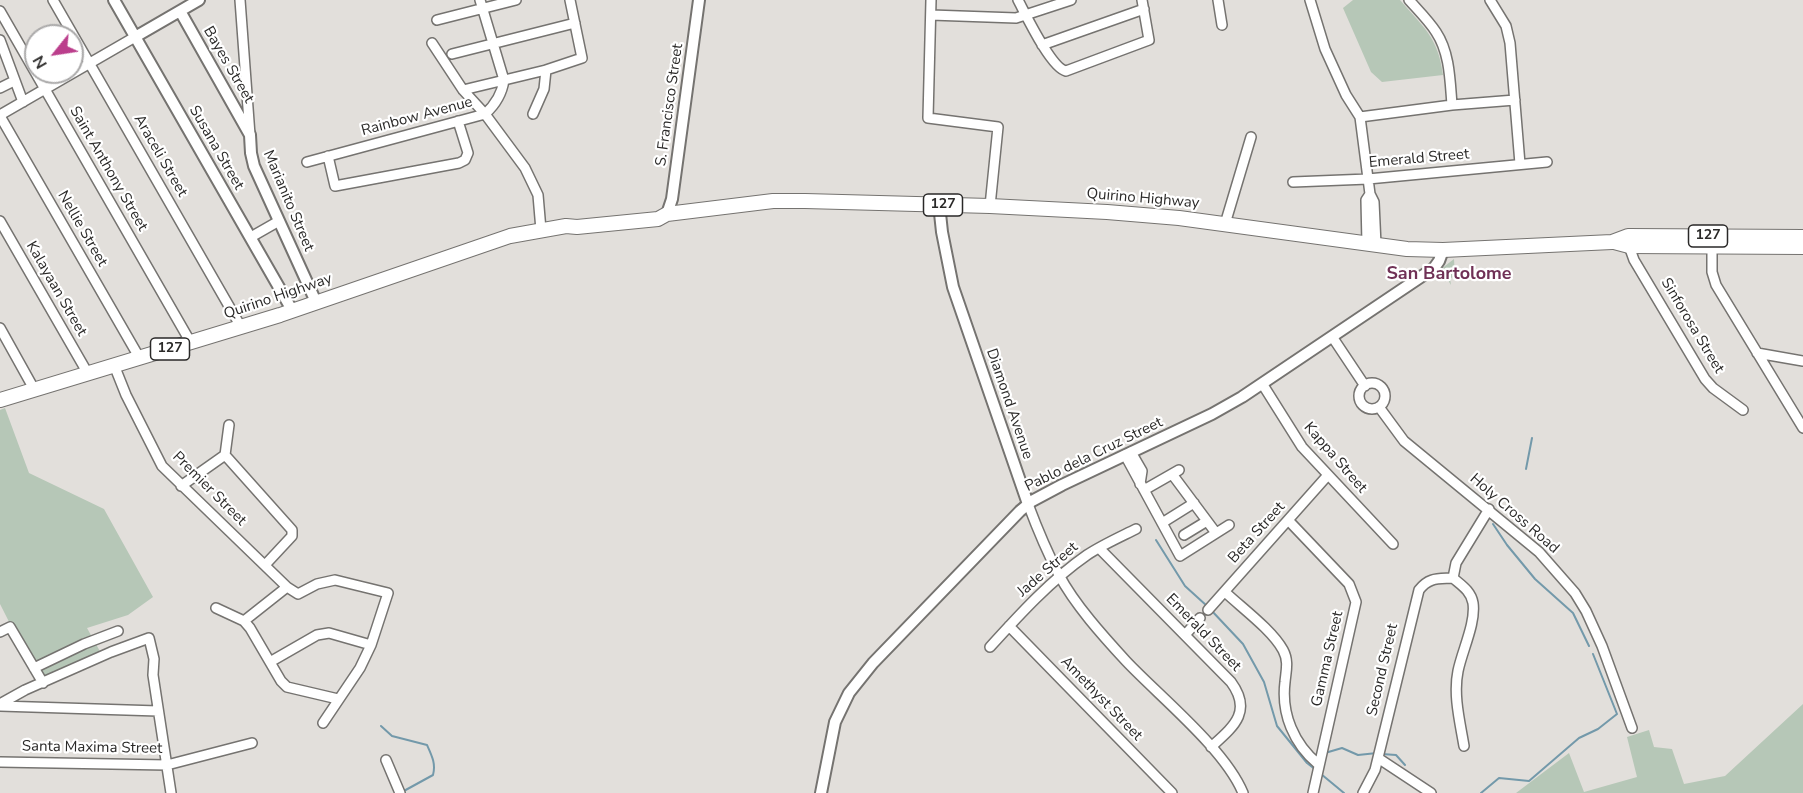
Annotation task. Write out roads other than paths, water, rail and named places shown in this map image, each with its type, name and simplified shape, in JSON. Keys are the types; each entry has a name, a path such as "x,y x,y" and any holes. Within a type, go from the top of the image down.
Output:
{"main road":[{"name":"Quirino Highway","path":"0,400 241,327 510,236 606,217 657,212 667,214 774,201 939,204 1107,212 1225,224 1407,249 1443,250 1614,242 1629,246 1712,242 1784,242 1803,237"},
{"name":"Quirino Highway","path":"1614,242 1628,236 1712,242"},
{"name":"Quirino Highway","path":"1784,242 1803,247"}],"street":[{"name":"Araceli Street","path":"53,0 241,327"},
{"name":"Susana Street","path":"114,0 292,310"},
{"path":"0,115 199,0"},
{"name":"Marianito Street","path":"240,0 254,166 316,302"},
{"path":"437,20 482,4 516,0"},
{"path":"463,90 546,70 582,58 570,0"},
{"name":"S. Francisco Street","path":"667,214 672,200 699,0"},
{"path":"931,0 928,118 998,127 990,206"},
{"path":"1018,0 1042,45 1063,71 1149,40 1143,4 1042,45"},
{"path":"931,15 1016,18 1071,0"},
{"path":"1218,0 1222,25"},
{"path":"1311,0 1325,49 1346,95 1360,117 1370,194 1374,202 1371,245"},
{"path":"1409,0 1436,32 1442,43 1446,54 1452,105"},
{"path":"1490,0 1506,26 1510,44 1520,165"},
{"path":"482,4 504,80"},
{"name":"Saint Anthony Street","path":"0,11 191,343"},
{"name":"Bayes Street","path":"180,11 250,135"},
{"path":"452,54 575,23"},
{"path":"0,40 23,102"},
{"path":"432,43 463,90 485,114 525,168 538,195 541,230"},
{"path":"533,114 544,89 546,70"},
{"name":"Rainbow Avenue","path":"307,162 485,114 495,104 503,89 504,80"},
{"path":"0,88 14,81"},
{"path":"1360,117 1452,105 1515,100"},
{"name":"Nellie Street","path":"0,115 138,357"},
{"path":"328,156 335,186 459,164 465,160 468,153 458,121"},
{"path":"1225,224 1251,137"},
{"name":"Emerald Street","path":"1293,182 1368,179 1547,162"},
{"name":"Diamond Avenue","path":"939,204 953,287 1028,504 1060,576 1091,621 1125,660 1211,747 1236,779 1243,793"},
{"name":"Kalayaan Street","path":"0,221 87,372"},
{"path":"251,237 279,221"},
{"path":"1712,242 1712,272 1716,285 1803,428"},
{"name":"Sinforosa Street","path":"1629,246 1634,260 1705,379 1713,388 1743,410"},
{"name":"Pablo dela Cruz Street","path":"821,793 835,722 849,693 911,622 1028,504 1062,485 1212,414 1263,385 1434,268 1443,250"},
{"path":"0,328 34,389"},
{"path":"1333,338 1365,386"},
{"path":"1757,353 1803,361"},
{"name":"Premier Street","path":"114,365 126,395 162,466 287,587"},
{"name":"Kappa Street","path":"1263,385 1302,447 1393,544"},
{"path":"1378,385 1384,392 1384,400 1378,407 1370,409 1362,405 1359,397 1365,386 1378,385"},
{"name":"Holy Cross Road","path":"1378,407 1404,441 1539,552 1575,593 1602,646 1632,728"},
{"path":"181,486 225,455 229,426"},
{"path":"1128,453 1142,471 1142,487 1180,556 1228,525"},
{"path":"225,455 292,530 291,536 265,564"},
{"path":"1142,487 1175,472 1216,533"},
{"name":"Beta Street","path":"1208,610 1328,476"},
{"path":"1162,523 1194,503"},
{"path":"1464,746 1456,687 1473,603 1466,589 1453,578 1456,563 1489,509"},
{"name":"Gamma Street","path":"1288,520 1349,584 1356,602 1313,793"},
{"path":"1184,535 1206,521"},
{"name":"Jade Street","path":"990,647 1060,576 1099,548 1136,529"},
{"name":"Emerald Street","path":"1099,548 1231,682 1240,698 1239,717 1211,747"},
{"name":"Second Street","path":"1362,793 1375,770 1419,590 1428,580 1453,578"},
{"path":"244,621 287,587 298,594 317,584 335,580 388,593 371,645 356,675 323,723"},
{"path":"1225,592 1272,636 1283,651 1287,670 1284,698 1289,720 1299,743 1318,764"},
{"path":"216,608 244,621 287,687 338,699"},
{"path":"1185,635 1200,618"},
{"name":"Amethyst Street","path":"1009,626 1172,793"},
{"path":"0,632 10,627 43,683"},
{"path":"34,668 84,644 118,631"},
{"path":"270,662 317,635 329,633 371,645"},
{"path":"0,705 111,652 149,638 154,659 153,675 171,793"},
{"path":"0,705 158,711"},
{"name":"Santa Maxima Street","path":"0,762 167,765 252,742"},
{"path":"1378,758 1431,793"},
{"path":"386,760 400,793"}],"waterway":[{"path":"1526,469 1532,438"},
{"path":"1493,524 1535,579 1573,613 1589,646"},
{"path":"1156,540 1185,586 1207,606"},
{"path":"1211,610 1243,644 1264,682 1277,726 1307,763 1316,770"},
{"path":"1481,793 1499,778 1529,781 1579,738 1598,729 1617,714 1593,654"},
{"path":"381,726 392,736 427,745 432,756 433,775 402,792"},
{"path":"1325,753 1342,748 1358,755 1377,753"},
{"path":"1382,754 1396,755 1405,765"},
{"path":"1321,774 1344,793"}],"district":[{"name":"San Bartolome","path":"1449,275"}]}
